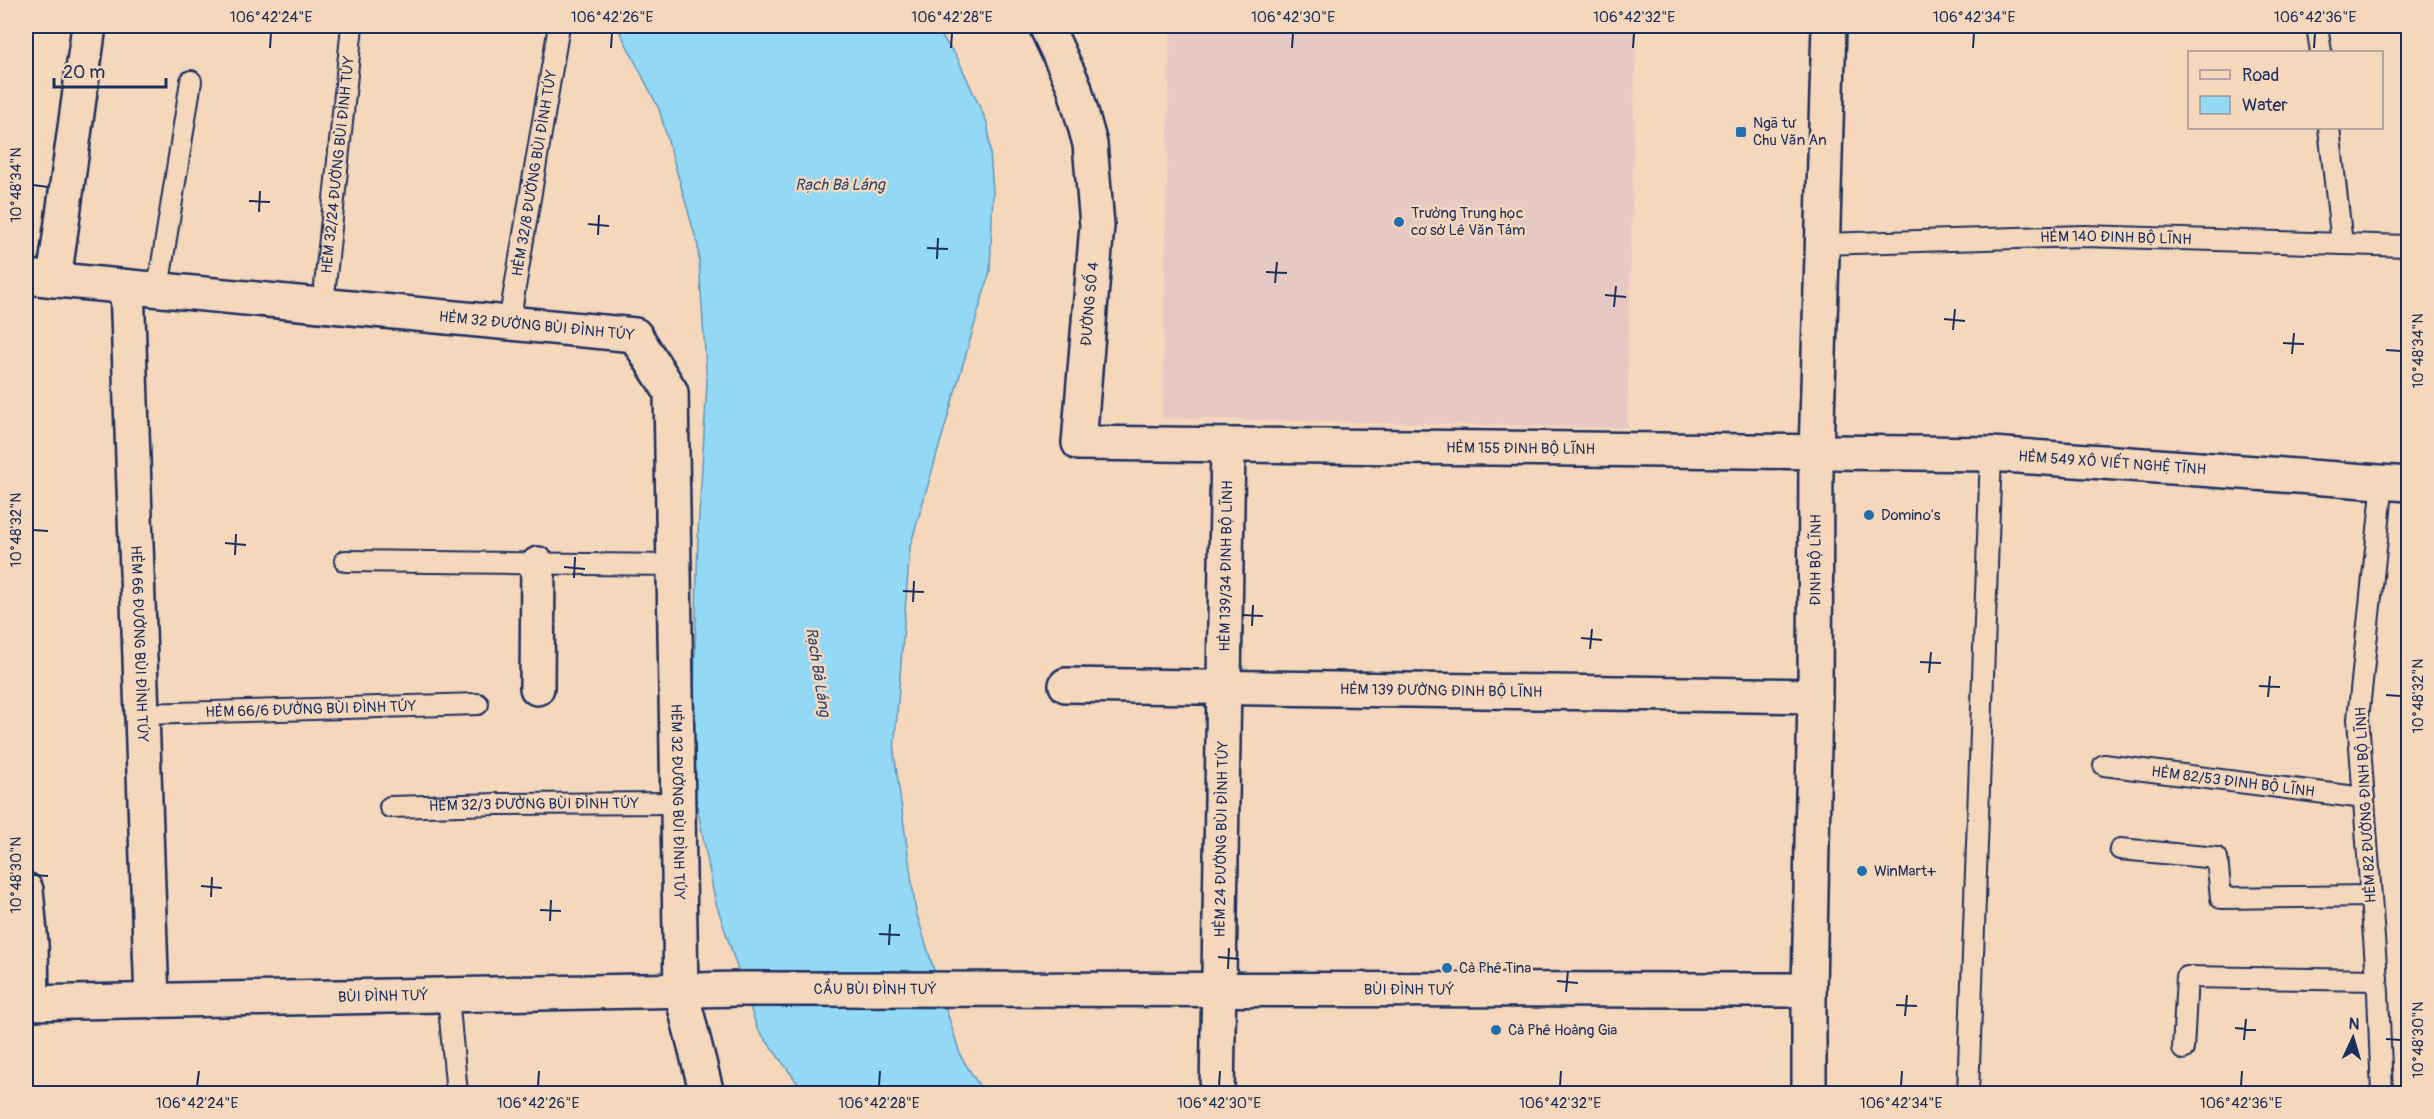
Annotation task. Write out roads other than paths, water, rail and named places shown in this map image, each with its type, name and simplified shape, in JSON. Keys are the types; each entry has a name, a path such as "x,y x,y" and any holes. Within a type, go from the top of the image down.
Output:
{"street":[{"path":"40,279 89,26"},
{"name":"ĐƯỜNG SỐ 4","path":"1046,26 1077,95 1090,144 1097,225 1079,443 1228,446"},
{"name":"ĐINH BỘ LĨNH","path":"1809,1094 1816,453 1829,26"},
{"name":"HẺM 32 ĐƯỜNG BÙI ĐÌNH TÚY","path":"40,279 635,335 670,392 681,991 707,1094"},
{"name":"HẺM 66 ĐƯỜNG BÙI ĐÌNH TÚY","path":"143,288 143,714 152,1001"},
{"name":"HẺM 155 ĐINH BỘ LĨNH","path":"1228,446 1816,453"},
{"name":"HẺM 139/34 ĐINH BỘ LĨNH","path":"1225,688 1228,446"},
{"name":"HẺM 549 XÔ VIẾT NGHỆ TĨNH","path":"1816,453 1991,454 2396,483"},
{"path":"537,688 538,564"},
{"name":"HẺM 139 ĐƯỜNG ĐINH BỘ LĨNH","path":"1066,685 1815,696"},
{"name":"HẺM 24 ĐƯỜNG BÙI ĐÌNH TÚY","path":"1216,1094 1225,688"},
{"path":"26,890 31,944 29,1003"},
{"name":"BÙI ĐÌNH TUÝ","path":"29,1003 741,989"},
{"name":"CẦU BÙI ĐÌNH TUÝ","path":"741,989 1009,989"},
{"name":"BÙI ĐÌNH TUÝ","path":"1009,989 1809,990"}],"lane":[{"name":"HẺM 32/24 ĐƯỜNG BÙI ĐÌNH TÚY","path":"323,305 352,26"},
{"name":"HẺM 32/8 ĐƯỜNG BÙI ĐÌNH TÚY","path":"509,323 559,26"},
{"path":"2317,26 2322,51"},
{"path":"143,288 191,81"},
{"path":"2329,129 2342,244"},
{"name":"HẺM 140 ĐINH BỘ LĨNH","path":"1822,244 2084,236 2409,246"},
{"path":"1968,1094 1991,454"},
{"name":"HẺM 82 ĐƯỜNG ĐINH BỘ LĨNH","path":"2382,1094 2377,980 2358,719 2396,483"},
{"path":"345,561 674,566"},
{"name":"HẺM 66/6 ĐƯỜNG BÙI ĐÌNH TÚY","path":"143,714 478,704"},
{"name":"HẺM 82/53 ĐINH BỘ LĨNH","path":"2104,765 2364,798"},
{"name":"HẺM 32/3 ĐƯỜNG BÙI ĐÌNH TÚY","path":"390,807 678,803"},
{"path":"2120,849 2217,858 2221,898 2370,896"},
{"path":"2183,1049 2187,977 2377,980"},
{"path":"448,996 457,1094"}],"water":[{"name":"Rạch Bà Láng","path":"617,26 934,26 957,57 988,125 993,192 990,271 910,547 894,752 916,912 961,1057 984,1093 805,1093 757,1028 715,900 692,779 698,533 707,384 698,246 659,109"}],"place":[{"name":"Ngã tư Chu Văn An","path":"1741,132"},
{"name":"Trường Trung học cơ sở Lê Văn Tám","path":"1399,222"},
{"name":"Domino's","path":"1869,515"},
{"name":"WinMart+","path":"1862,871"},
{"name":"Cà Phê Tina","path":"1447,968"},
{"name":"Cà Phê Hoàng Gia","path":"1496,1030"}]}
